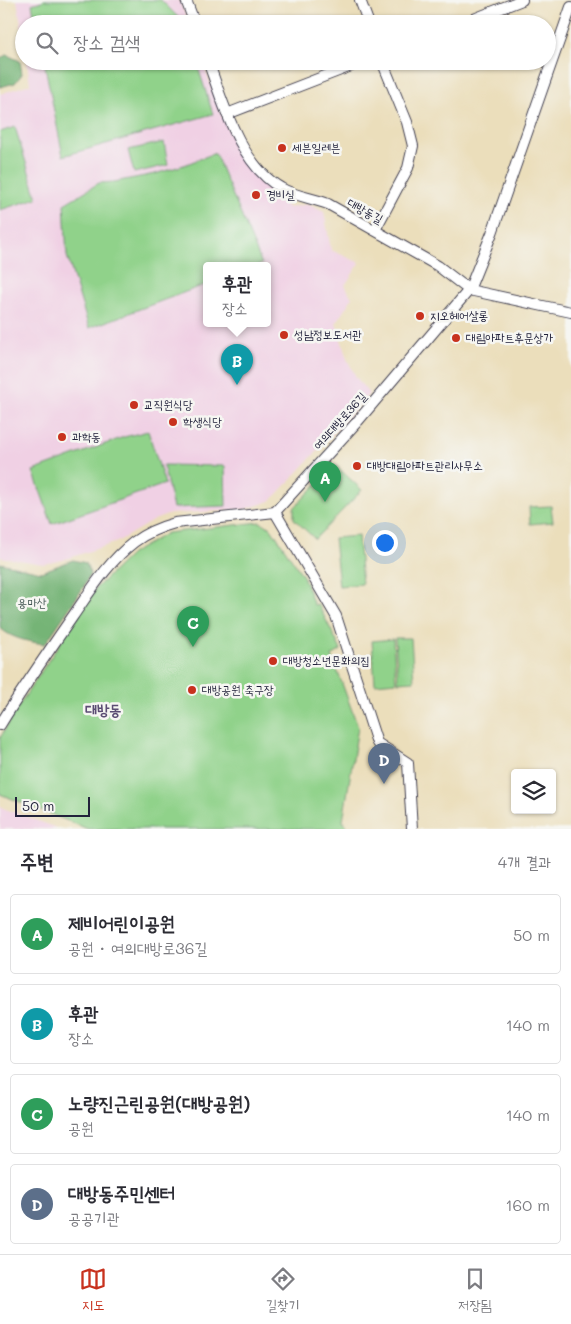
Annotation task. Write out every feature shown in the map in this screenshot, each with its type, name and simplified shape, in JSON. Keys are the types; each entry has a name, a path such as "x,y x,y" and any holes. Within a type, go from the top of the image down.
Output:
{"street":[{"path":"186,0 192,15"},
{"path":"360,0 366,15"},
{"path":"484,15 522,0"},
{"name":"여의대방로36길","path":"556,50 571,7"},
{"name":"대방동길","path":"211,70 228,114 248,156 264,174 281,188 314,198 375,230 438,266 468,290 571,312"},
{"path":"228,114 341,70"},
{"path":"375,230 408,168 413,146 407,122 386,70"},
{"name":"여의대방로36길","path":"275,512 357,422 468,290 492,233 549,70"},
{"path":"0,725 95,584 115,559 134,542 160,528 175,523 275,512 336,616 377,743 408,763 412,829"}],"shaded area":[{"path":"17,0 179,0 185,15 20,15"},
{"path":"28,70 205,70 233,140 251,172 260,183 289,208 307,204 324,212 331,250 360,263 345,285 352,298 336,323 347,359 356,377 369,394 270,501 246,509 170,514 154,520 117,542 63,560 43,564 0,557 0,94 30,84"},
{"path":"0,807 60,829 0,829"}],"green space":[{"path":"45,0 161,0 176,15 34,15 32,4"},
{"path":"7,55 15,59 15,70 21,70 22,74 15,83 0,87 0,58"},
{"path":"46,70 199,70 213,114 63,156"},
{"path":"15,127 37,198 0,210 0,132"},
{"path":"164,142 168,165 134,173 128,150"},
{"path":"215,153 261,262 203,262 203,285 89,328 67,256 64,204 99,183 155,174"},
{"path":"148,431 165,484 52,524 33,471 124,437"},
{"path":"163,465 225,466 226,506 173,508"},
{"path":"335,465 362,490 315,539 294,519 294,508"},
{"path":"551,506 553,522 530,524 529,507"},
{"path":"260,522 271,528 303,576 314,605 318,604 341,650 332,656 358,727 343,821 348,829 88,829 0,794 0,738 18,707 96,588 131,554 167,533"},
{"path":"358,536 362,584 339,586 334,538"},
{"name":"용마산","path":"73,560 86,563 90,574 83,588 45,644 27,641 0,628 0,563 41,572"},
{"path":"395,638 411,638 414,681 398,682"},
{"path":"393,639 396,682 375,684 372,641"}],"place":[{"name":"세븐일레븐","path":"282,148"},
{"name":"경비실","path":"256,195"},
{"name":"지오헤어살롱","path":"420,316"},
{"name":"성남정보도서관","path":"284,335"},
{"name":"대림아파트후문상가","path":"456,338"},
{"name":"후관","path":"237,385"},
{"name":"교직원식당","path":"134,405"},
{"name":"학생식당","path":"173,422"},
{"name":"과학동","path":"62,437"},
{"name":"대방대림아파트관리사무소","path":"357,466"},
{"name":"제비어린이공원","path":"325,502"},
{"name":"노량진근린공원(대방공원)","path":"193,647"},
{"name":"대방청소년문화의집","path":"273,661"},
{"name":"대방공원 축구장","path":"192,690"},
{"name":"대방동주민센터","path":"384,784"}],"district":[{"name":"대방동","path":"103,710"}]}
